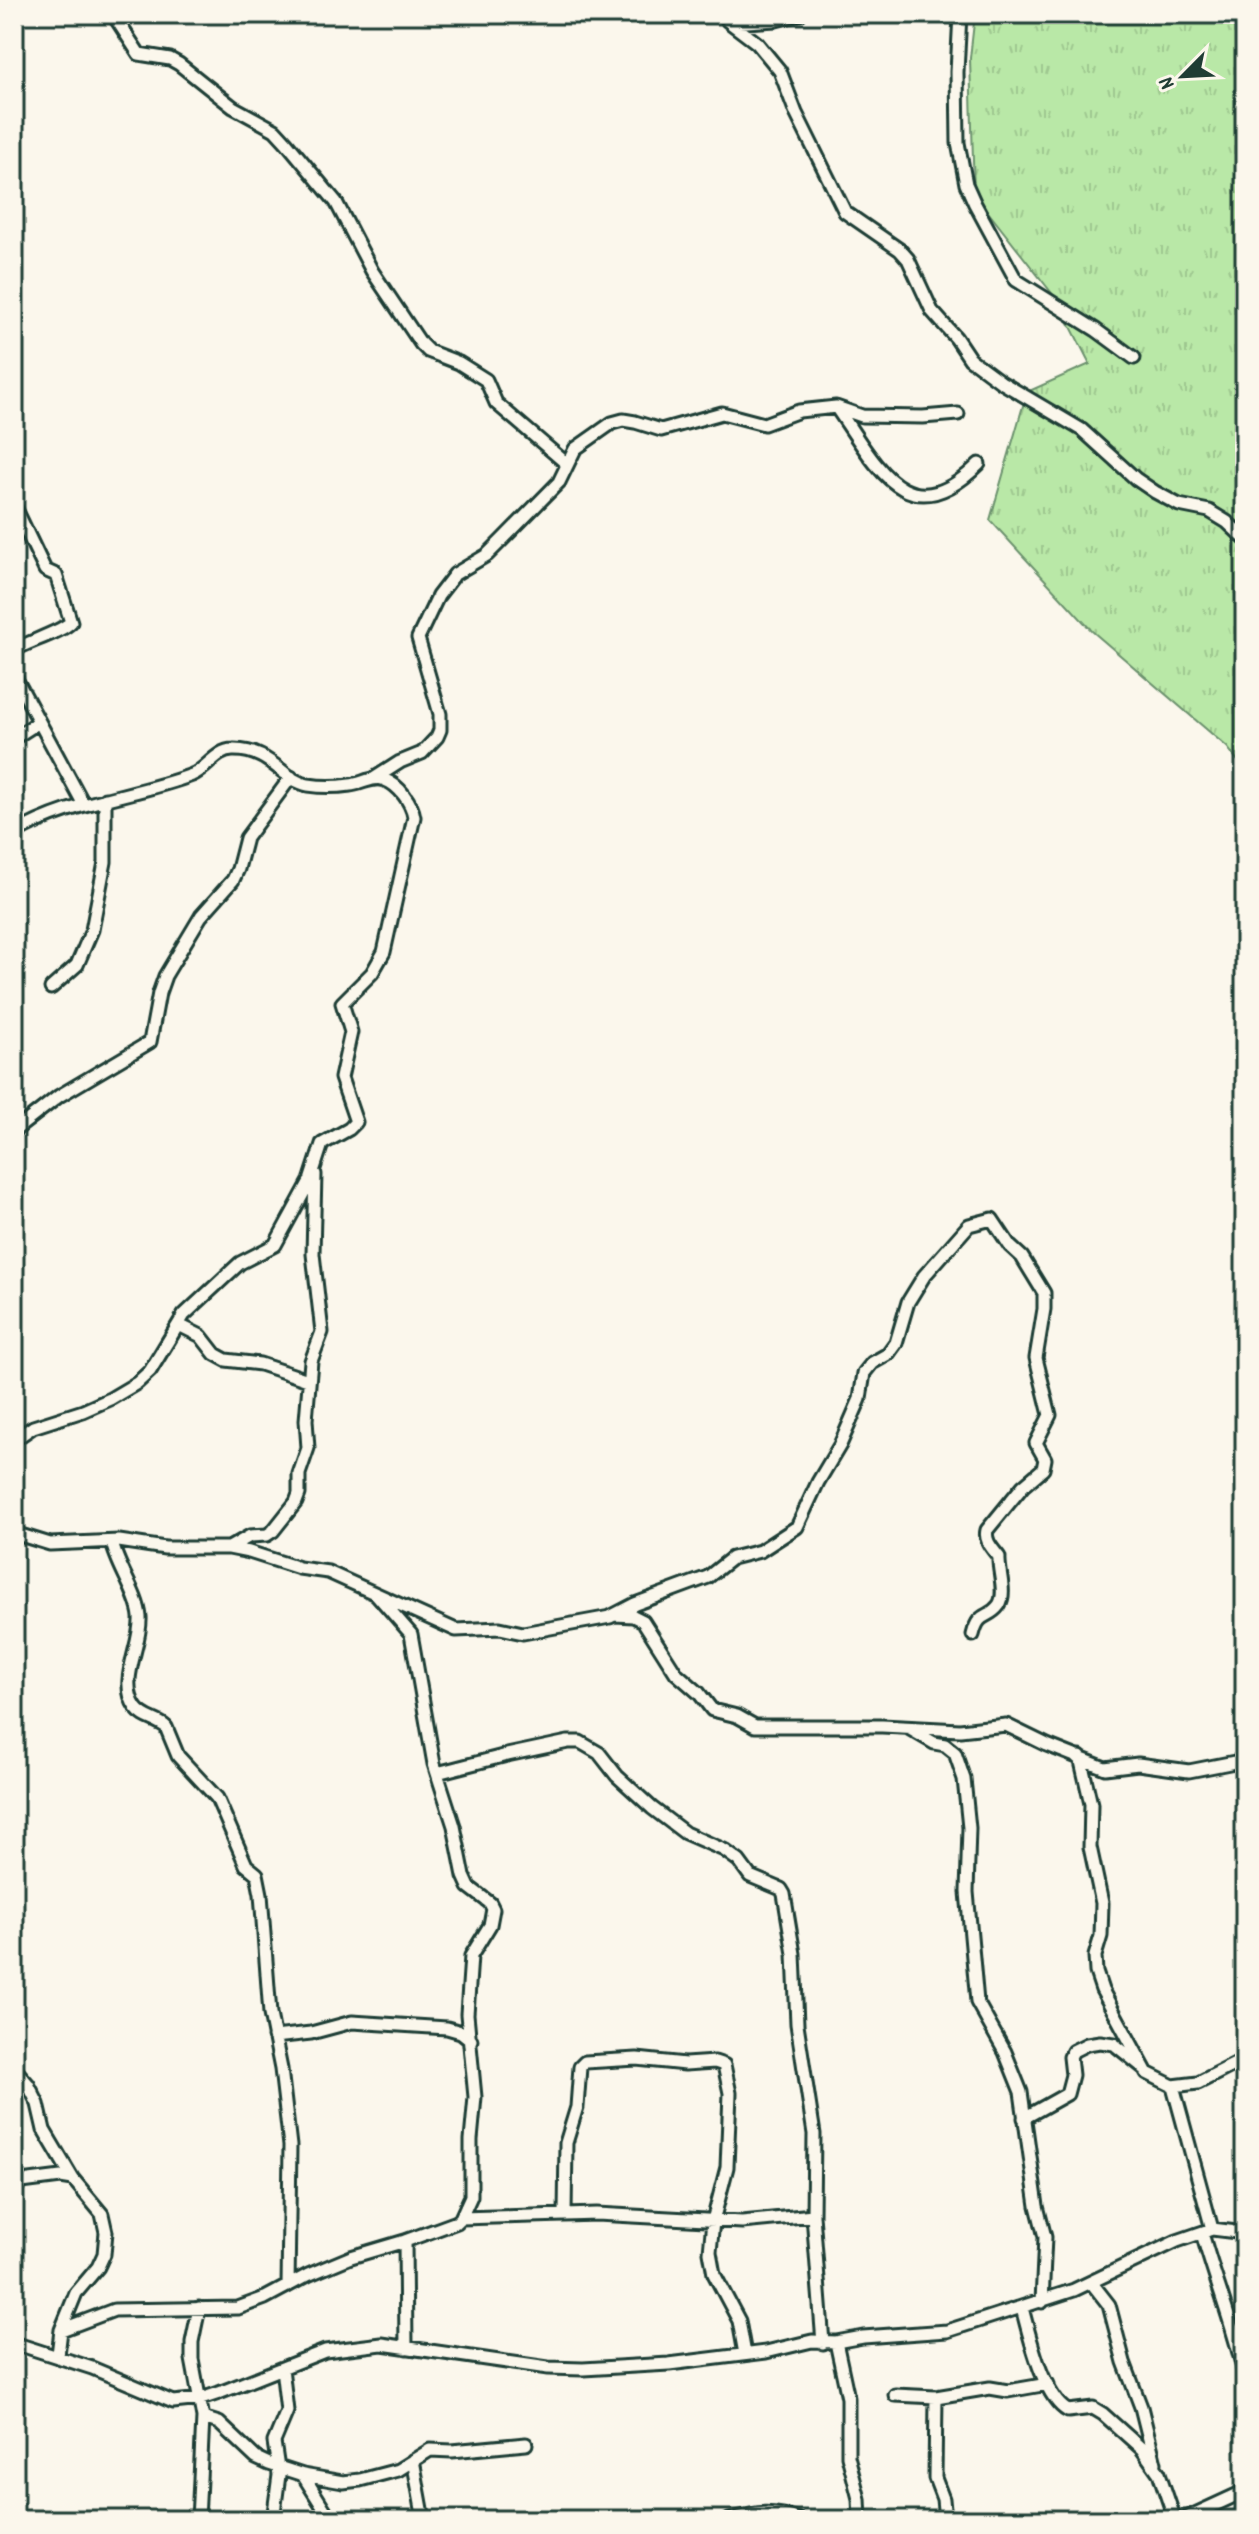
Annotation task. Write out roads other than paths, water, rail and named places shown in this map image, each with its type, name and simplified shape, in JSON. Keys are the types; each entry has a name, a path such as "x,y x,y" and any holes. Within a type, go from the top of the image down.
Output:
{"street":[{"path":"113,14 139,54 170,59 179,64 233,107 275,130 336,202 372,271 421,344 428,351 459,363 486,380 496,403 567,464"},
{"path":"727,18 776,20 800,14"},
{"path":"960,14 958,143 966,184 975,204 1016,280 1096,330 1134,358"},
{"path":"727,18 757,43 780,71 796,113 845,212 900,250 908,259 932,311 970,359 1001,382 1082,430 1155,492 1179,505 1209,511 1245,539"},
{"path":"836,407 887,480 904,491 948,489 957,485 979,464"},
{"path":"14,834 49,816 193,775 221,753 231,750 264,756 304,785 317,786 348,786 375,778 422,753 437,737 440,714 418,638 438,596 455,574 487,555 559,482 575,449 602,429 623,420 661,430 722,413 764,424 799,411 836,407 862,416 958,414"},
{"path":"14,507 45,570 56,575 71,622 65,629 50,632 14,650"},
{"path":"14,675 84,805"},
{"path":"14,738 39,722"},
{"path":"14,1131 53,1100 150,1042 165,976 201,916 233,880 246,838 291,777"},
{"path":"14,1440 33,1427 83,1411 137,1383 162,1354 184,1315 240,1263 275,1245 310,1181 325,1140 347,1130 356,1121 341,1078 351,1032 342,1003 372,973 384,952 413,822 412,807 397,788 383,779 375,778"},
{"path":"51,988 77,965 92,930 105,862 105,799"},
{"path":"229,1548 250,1536 267,1535 273,1531 296,1502 299,1471 308,1448 308,1380 311,1361 322,1332 313,1254 315,1166"},
{"path":"615,1615 645,1600 708,1577 735,1556 760,1551 797,1527 840,1445 860,1399 864,1373 872,1363 888,1354 896,1343 908,1302 924,1276 969,1225 989,1219 996,1223 1005,1240 1022,1257 1044,1293 1036,1358 1050,1415 1036,1443 1045,1461 1043,1469 1023,1486 987,1530 991,1548 999,1557 1001,1597 995,1608 979,1618 973,1635"},
{"path":"179,1325 201,1336 215,1354 226,1360 260,1364 308,1380"},
{"path":"14,1533 50,1544 112,1542 165,1548 229,1548 249,1552 299,1568 328,1572 456,1630 500,1628 523,1633 615,1615 633,1616 643,1621 681,1679 699,1693 712,1710 737,1716 755,1726 882,1726 960,1730 1006,1725 1105,1768 1138,1764 1179,1771 1245,1760"},
{"path":"112,1542 115,1558 140,1614 129,1679 134,1705 149,1719 166,1727 178,1756 217,1798 246,1865 257,1872 263,1950 290,2146 288,2286"},
{"path":"61,2330 114,2310 238,2308 351,2257 451,2225 461,2218 471,2196 475,2097 467,2014 471,1956 490,1925 493,1909 467,1884 454,1826 437,1773 411,1634 374,1592"},
{"path":"909,1729 934,1743 945,1745 955,1753 960,1763 969,1828 967,1892 977,2002 1017,2077 1037,2206 1045,2237 1042,2302"},
{"path":"437,1773 507,1755 580,1742 599,1753 617,1776 652,1808 685,1833 724,1850 739,1861 750,1876 781,1889 787,1899 794,1954 797,2024 814,2134 813,2215 830,2342 848,2398 847,2445 859,2499 860,2520"},
{"path":"1080,1757 1091,1804 1090,1847 1102,1903 1096,1972 1102,1990 1144,2068 1149,2075 1173,2086 1198,2083 1245,2059"},
{"path":"274,2037 311,2033 341,2023 362,2022 447,2028 461,2032 471,2040"},
{"path":"1024,2118 1067,2094 1072,2075 1070,2057 1080,2047 1100,2042 1114,2044 1144,2068"},
{"path":"565,2214 566,2143 577,2107 580,2067 585,2062 631,2059 685,2064 721,2063 726,2070 730,2093 730,2131 727,2167 710,2237 712,2265 739,2321 745,2354"},
{"path":"14,2068 28,2084 38,2104 44,2130 73,2179 100,2210 106,2232 104,2254 98,2267 76,2293 61,2330 58,2355"},
{"path":"1173,2086 1189,2137 1214,2276 1234,2328 1245,2377"},
{"path":"14,2183 61,2177 73,2179"},
{"path":"461,2218 565,2214 713,2221 813,2215"},
{"path":"14,2343 58,2355 167,2402 201,2399 344,2347 382,2344 548,2368 669,2364 766,2352 812,2341 947,2331 1042,2302 1177,2241 1207,2231 1245,2233"},
{"path":"405,2241 406,2348"},
{"path":"1091,2282 1109,2305 1175,2520"},
{"path":"198,2520 203,2418 192,2359 199,2308"},
{"path":"1022,2308 1037,2360 1062,2407 1077,2411 1093,2408 1103,2414 1142,2449 1157,2468"},
{"path":"273,2520 278,2467 274,2442 287,2411 282,2368"},
{"path":"895,2395 936,2397 990,2388 1008,2391 1048,2384"},
{"path":"936,2397 935,2478 943,2499 945,2520"},
{"path":"203,2418 219,2423 256,2458 303,2475 343,2482 398,2470 430,2450 526,2444"},
{"path":"413,2460 424,2520"},
{"path":"303,2475 331,2520"},
{"path":"1182,2520 1245,2491"},
{"path":"729,2520 779,2512 800,2520"}]}
